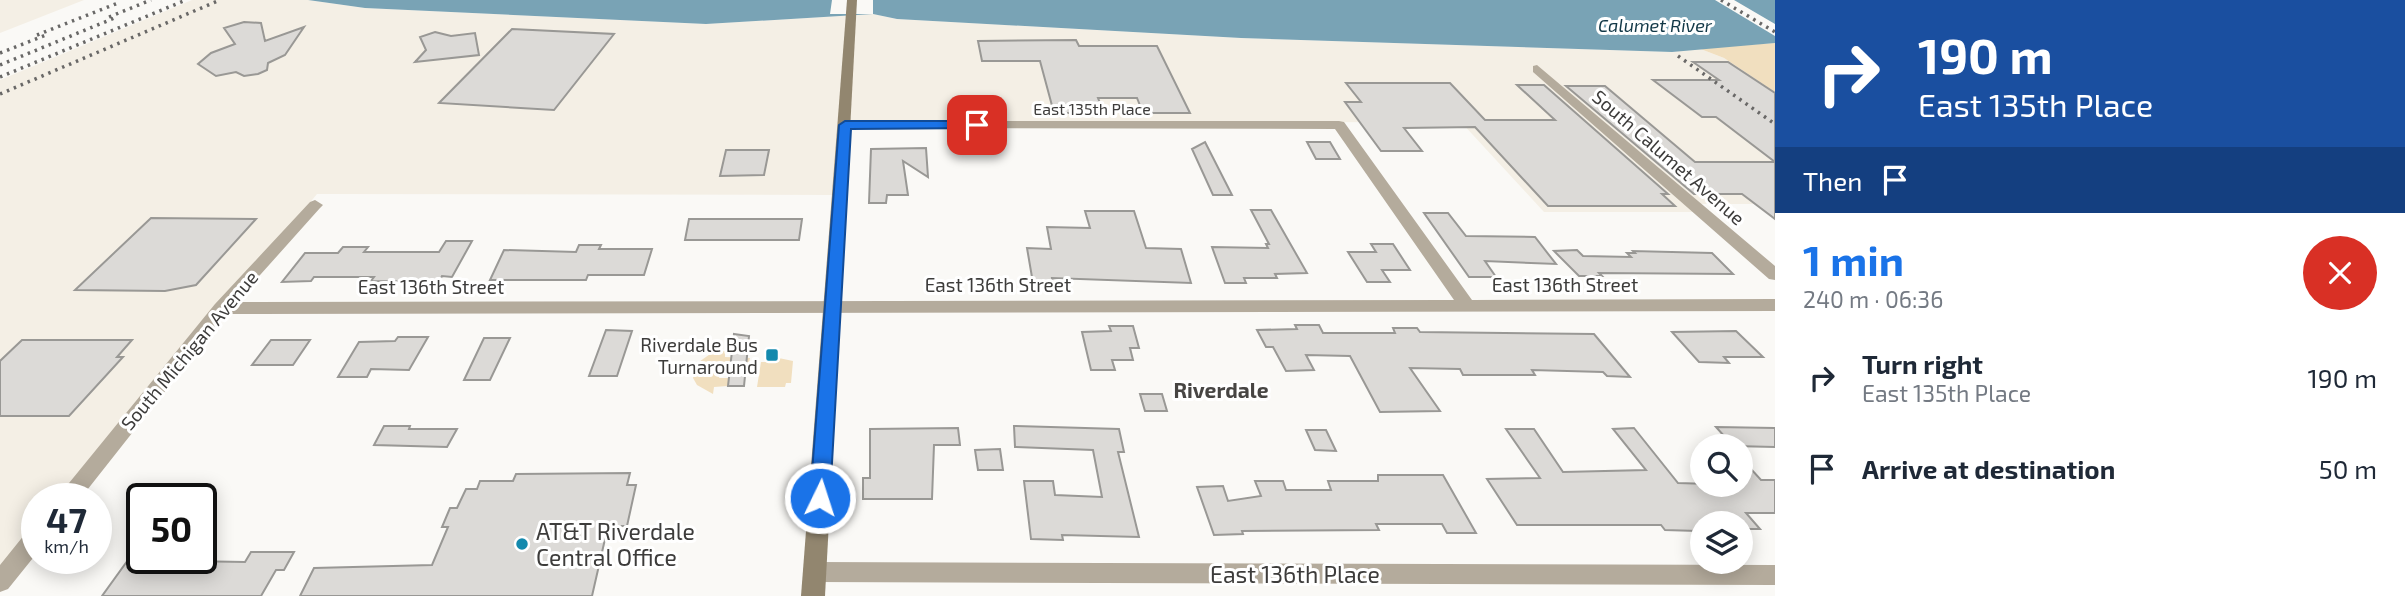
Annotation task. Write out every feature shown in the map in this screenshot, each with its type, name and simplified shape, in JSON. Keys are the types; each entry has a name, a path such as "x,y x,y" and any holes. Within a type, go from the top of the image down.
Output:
{"main road":[{"path":"814,584 852,7"}],"street":[{"name":"South Calumet Avenue","path":"1537,69 1775,275"},
{"name":"East 135th Place","path":"845,125 1339,125 1466,304"},
{"name":"South Michigan Avenue","path":"80,483 221,308 315,205"},
{"name":"East 136th Street","path":"221,308 1775,305"},
{"path":"0,582 21,556"},
{"name":"East 136th Place","path":"814,584 1775,575"}],"shaded area":[{"path":"0,0 84,0 0,33"},
{"path":"192,0 308,0 365,8 706,24 873,14 897,19 1241,38 1672,52 1698,48 1724,58 1775,92 1775,204 1699,204 1707,212 1544,212 1461,122 841,123 835,195 317,194 79,483 21,483 21,553 0,579 0,80"},
{"path":"1775,43 1775,92 1724,58 1698,48"},
{"path":"725,351 725,357 750,358 748,366 722,366 719,378 735,378 734,382 728,382 728,386 714,387 713,394 697,385 693,378 696,364 713,352"},
{"path":"774,357 793,361 791,383 786,383 785,387 757,387 761,362 773,362"}],"water":[{"name":"Calumet River","path":"308,0 1775,0 1775,43 1672,52 1241,38 897,19 873,14 706,24 365,8"}],"pier":[{"path":"832,0 873,0 873,14 830,14"},
{"path":"1715,0 1734,0 1775,24 1775,36"}],"building":[{"path":"244,22 261,23 265,41 304,27 285,55 268,63 267,70 258,74 244,76 236,72 216,76 198,64 211,53 235,44 224,28"},
{"path":"512,29 614,34 554,110 439,103"},
{"path":"435,32 451,36 475,33 479,55 415,62 426,50 420,37"},
{"path":"1076,40 1079,46 1157,46 1190,113 1143,113 1137,98 1098,98 1104,113 1054,113 1040,61 982,61 978,41"},
{"path":"1693,62 1728,62 1775,93 1775,162 1716,117 1702,117 1653,80 1719,80"},
{"path":"1346,83 1450,83 1485,120 1555,120 1517,85 1544,85 1668,194 1662,194 1675,206 1548,206 1475,127 1404,128 1422,151 1381,151 1345,102 1361,102"},
{"path":"1566,86 1605,86 1695,162 1775,162 1775,219 1742,194 1694,194"},
{"path":"1205,142 1232,195 1213,195 1192,149"},
{"path":"1307,142 1330,142 1340,159 1316,159"},
{"path":"926,148 928,177 903,161 908,195 887,195 886,203 869,203 871,149"},
{"path":"726,150 769,150 764,175 720,176"},
{"path":"1251,210 1271,210 1307,273 1275,274 1277,278 1244,278 1246,283 1225,283 1212,247 1268,248 1266,244 1269,244"},
{"path":"1085,211 1134,211 1146,248 1181,249 1191,283 1052,278 1053,284 1033,283 1027,248 1051,249 1047,227 1090,228"},
{"path":"1424,213 1448,213 1466,236 1535,237 1556,264 1485,261 1496,277 1469,277"},
{"path":"151,218 256,219 196,285 165,291 75,290"},
{"path":"689,219 802,219 799,240 685,240"},
{"path":"446,241 472,241 452,277 442,276 439,282 371,281 374,277 314,277 311,281 282,282 305,253 338,253 343,247 368,247 364,252 439,252"},
{"path":"1371,244 1393,244 1410,270 1382,270 1390,282 1367,282 1348,252 1376,252"},
{"path":"579,245 601,245 599,249 652,249 644,275 588,275 586,280 490,280 504,250 576,252"},
{"path":"1577,250 1583,256 1631,257 1627,253 1635,253 1633,251 1712,253 1733,274 1599,273 1602,276 1579,276 1554,251"},
{"path":"1295,325 1319,325 1323,333 1395,333 1393,328 1417,328 1420,332 1594,334 1630,377 1607,376 1603,372 1532,370 1535,375 1463,375 1460,369 1410,368 1440,411 1380,412 1350,356 1306,355 1314,370 1286,371 1273,347 1266,347 1257,330 1297,329"},
{"path":"1109,326 1133,326 1139,348 1130,348 1133,360 1112,360 1115,370 1091,370 1082,332 1111,331"},
{"path":"606,330 632,331 617,376 589,376"},
{"path":"1736,331 1763,357 1724,357 1729,363 1699,362 1672,332"},
{"path":"734,334 749,336 744,386 728,386"},
{"path":"398,337 428,337 409,370 371,369 367,377 338,377 359,342 395,341"},
{"path":"484,338 510,338 490,380 464,380"},
{"path":"22,340 132,340 117,357 123,357 69,416 0,416 0,361"},
{"path":"271,340 310,340 293,365 252,365"},
{"path":"1140,394 1162,394 1167,411 1145,411"},
{"path":"384,426 457,429 447,447 374,445"},
{"path":"1014,426 1119,429 1124,452 1118,452 1139,537 1062,535 1063,540 1031,539 1024,481 1053,481 1055,495 1102,497 1093,450 1015,447"},
{"path":"1716,427 1775,428 1775,447 1753,446 1753,434 1722,434"},
{"path":"958,428 960,445 934,445 932,499 863,499 863,478 870,478 870,429"},
{"path":"1634,428 1678,483 1690,483 1690,497 1753,497 1753,471 1761,480 1775,480 1775,513 1690,511 1690,531 1665,530 1661,525 1517,525 1487,479 1540,478 1506,429 1534,429 1563,472 1646,470 1613,429"},
{"path":"1306,430 1326,430 1336,451 1315,450"},
{"path":"1000,449 1003,470 978,470 975,450"},
{"name":"AT&T Riverdale Central Office","path":"630,473 627,485 636,485 627,526 608,526 592,596 300,596 314,568 432,565 448,527 442,527 450,508 457,508 466,489 477,489 480,481 513,481 516,474"},
{"path":"1378,475 1443,475 1476,533 1447,533 1442,524 1376,524 1379,530 1242,531 1243,534 1214,535 1197,487 1223,486 1228,501 1261,496 1255,481 1283,481 1286,490 1331,490 1328,481 1378,481"},
{"path":"251,552 294,552 284,570 276,570 261,596 102,596 126,563 126,574 217,574 217,562 245,562"}],"railway":[{"path":"109,17 151,0"},
{"path":"0,77 186,0"},
{"path":"0,94 220,0"},
{"path":"1721,0 1775,32"},
{"path":"37,35 118,3"},
{"path":"0,65 117,17"},
{"path":"0,53 46,35"},
{"path":"1678,56 1775,124"}],"place":[{"name":"Riverdale Bus Turnaround","path":"772,355"},
{"name":"AT&T Riverdale Central Office","path":"522,544"}],"district":[{"name":"Riverdale","path":"1221,389"}],"route":[{"path":"820,498 845,125 977,125"}]}
